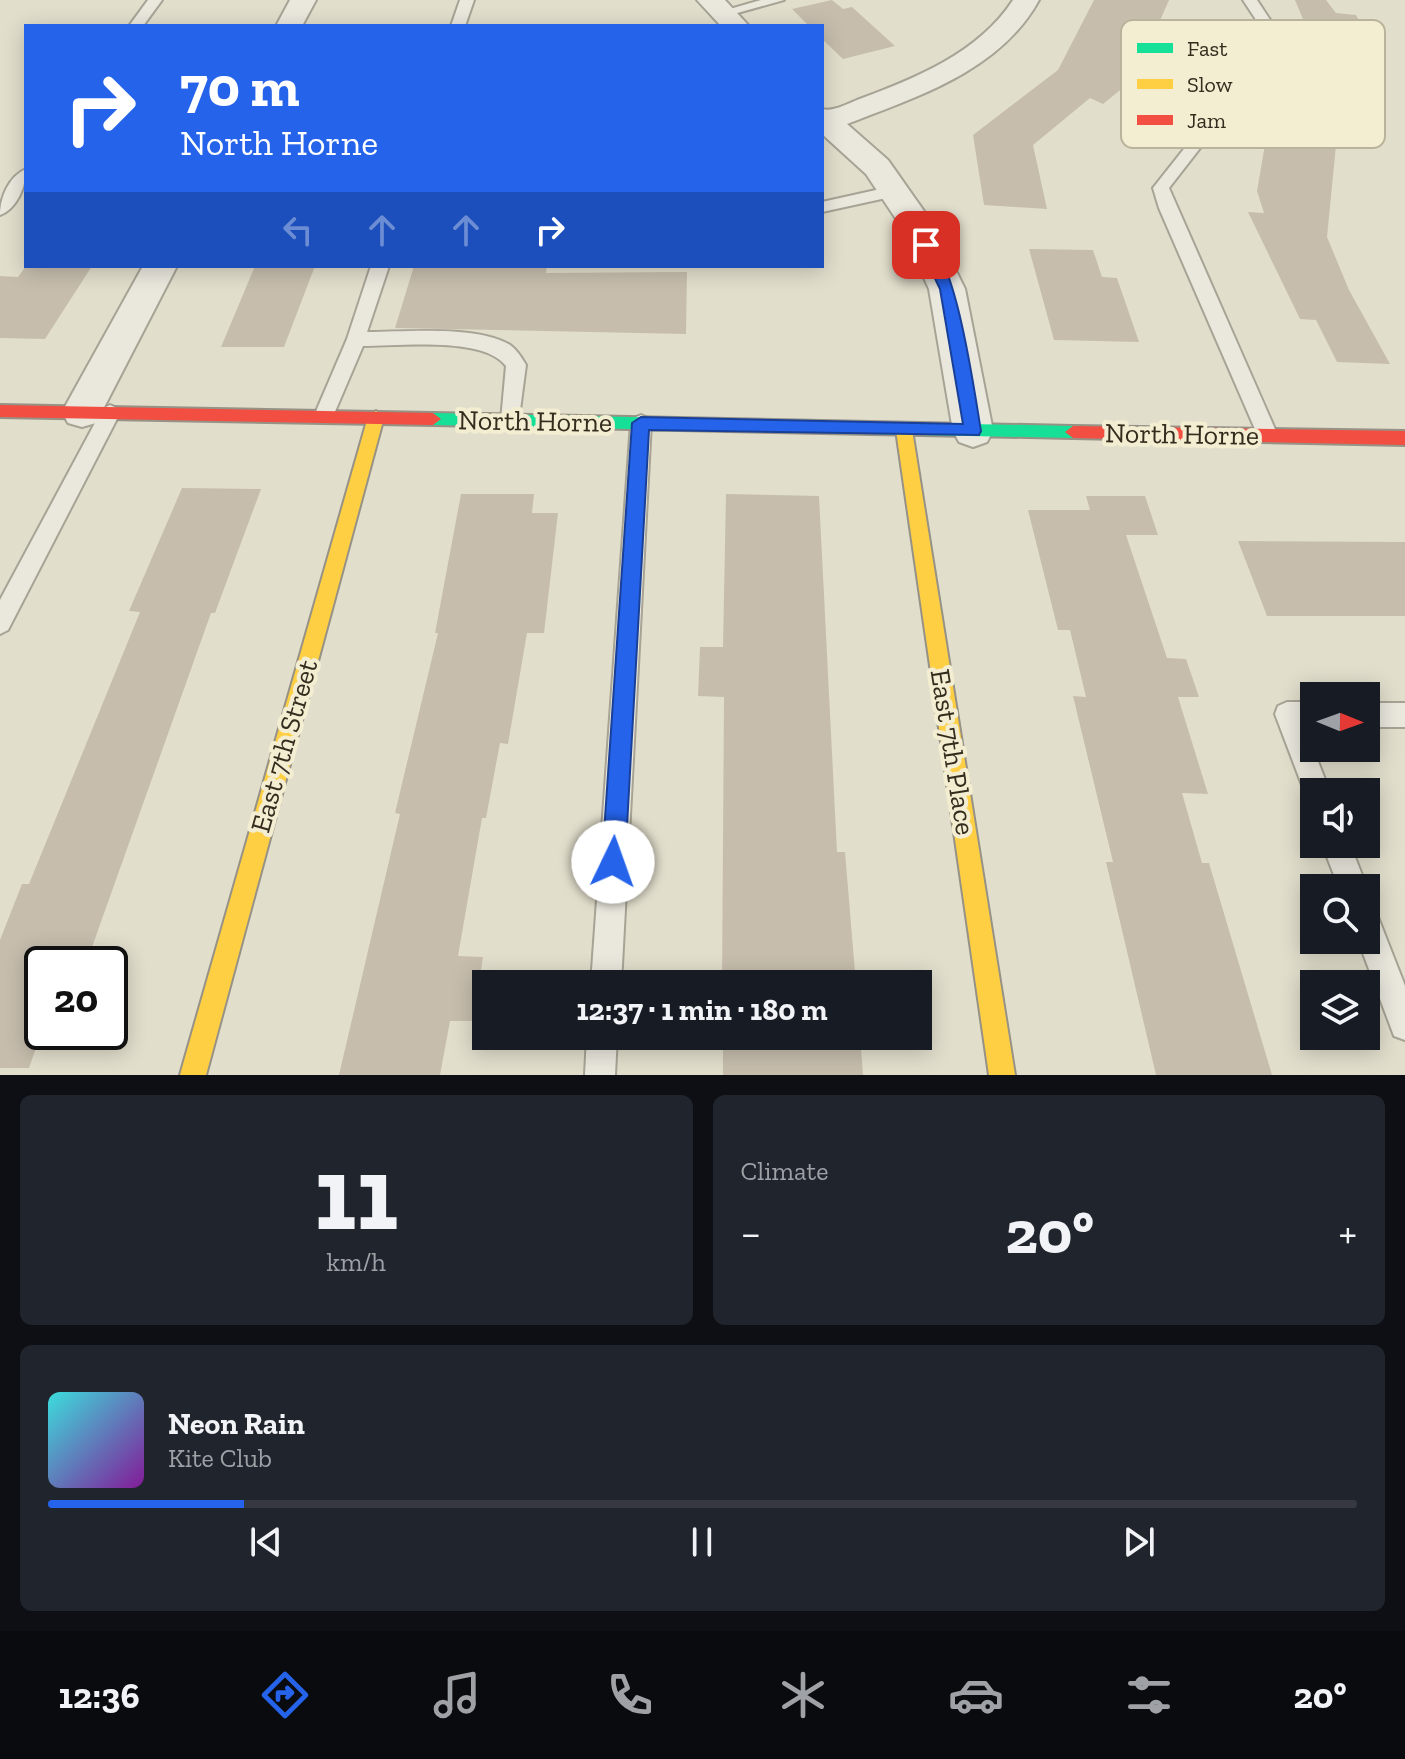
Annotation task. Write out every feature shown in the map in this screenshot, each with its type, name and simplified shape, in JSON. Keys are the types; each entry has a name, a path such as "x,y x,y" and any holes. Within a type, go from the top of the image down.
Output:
{"street":[{"path":"290,24 303,0"},
{"path":"973,431 947,289 916,224 877,167 824,120 935,79 975,56 1002,31 1026,0"},
{"path":"96,412 159,268"},
{"name":"North Horne","path":"0,411 1405,438"},
{"name":"East 7th Street","path":"193,1075 376,417"},
{"name":"East 7th Place","path":"904,430 1002,1075"}],"lane":[{"path":"137,24 155,0"},
{"path":"459,24 467,0"},
{"path":"723,13 777,0"},
{"path":"1250,0 1263,20"},
{"path":"1192,148 1161,188 1167,208 1268,436"},
{"path":"0,210 24,177"},
{"path":"824,207 894,191"},
{"path":"324,416 356,339 379,268"},
{"path":"356,339 446,341 488,345 505,351 516,365 511,420"},
{"path":"0,623 11,582 96,412"},
{"path":"607,970 641,423"},
{"path":"1300,714 1287,714 1300,748"},
{"path":"1380,715 1405,715"},
{"path":"1378,954 1405,1025"},
{"path":"600,1075 601,1050"}],"building":[{"path":"832,0 843,9 852,7 895,46 843,59 824,41 824,24 807,24 792,9"},
{"path":"1094,0 1169,0 1160,20 1121,20 1121,89 1103,104 1090,98 1033,145 1047,209 984,205 973,135 1058,70"},
{"path":"1295,0 1326,0 1336,13 1356,15 1359,20 1303,20"},
{"path":"1264,148 1336,148 1327,237 1349,290 1390,364 1337,362 1316,320 1300,319 1248,212 1264,213 1257,191"},
{"path":"1029,249 1093,250 1102,277 1117,278 1139,342 1054,340"},
{"path":"25,268 91,268 45,339 0,338 0,276 18,277"},
{"path":"254,268 314,268 284,347 221,347"},
{"path":"413,268 547,268 546,273 687,272 686,334 395,328"},
{"path":"182,488 261,489 215,613 211,613 92,946 24,946 24,1050 35,1050 29,1068 0,1068 0,940 22,884 29,884 140,612 129,611"},
{"path":"461,494 534,494 532,513 558,513 544,633 527,633 508,744 500,743 486,818 482,818 458,956 483,957 481,970 472,970 472,1021 450,1021 440,1075 339,1075 400,814 395,813 438,633 435,633"},
{"path":"726,494 819,496 837,852 845,852 855,970 722,970 724,697 698,696 700,647 723,647"},
{"path":"1086,496 1145,496 1158,535 1126,535 1167,658 1186,659 1199,697 1178,697 1208,794 1182,793 1202,863 1209,863 1272,1075 1156,1075 1106,862 1113,862 1073,696 1086,697 1070,630 1058,630 1028,510 1090,510"},
{"path":"1238,541 1405,542 1405,616 1267,616"},
{"path":"723,1050 861,1050 863,1075 723,1075"}],"traffic: fast":[{"path":"433,419 1073,432"}],"traffic: slow":[{"path":"193,1075 376,417"},
{"path":"904,430 1002,1075"}],"traffic: jam":[{"path":"0,411 433,419"},
{"path":"1073,432 1405,438"}],"route":[{"path":"613,862 641,423 973,431 947,289 926,245"}]}
